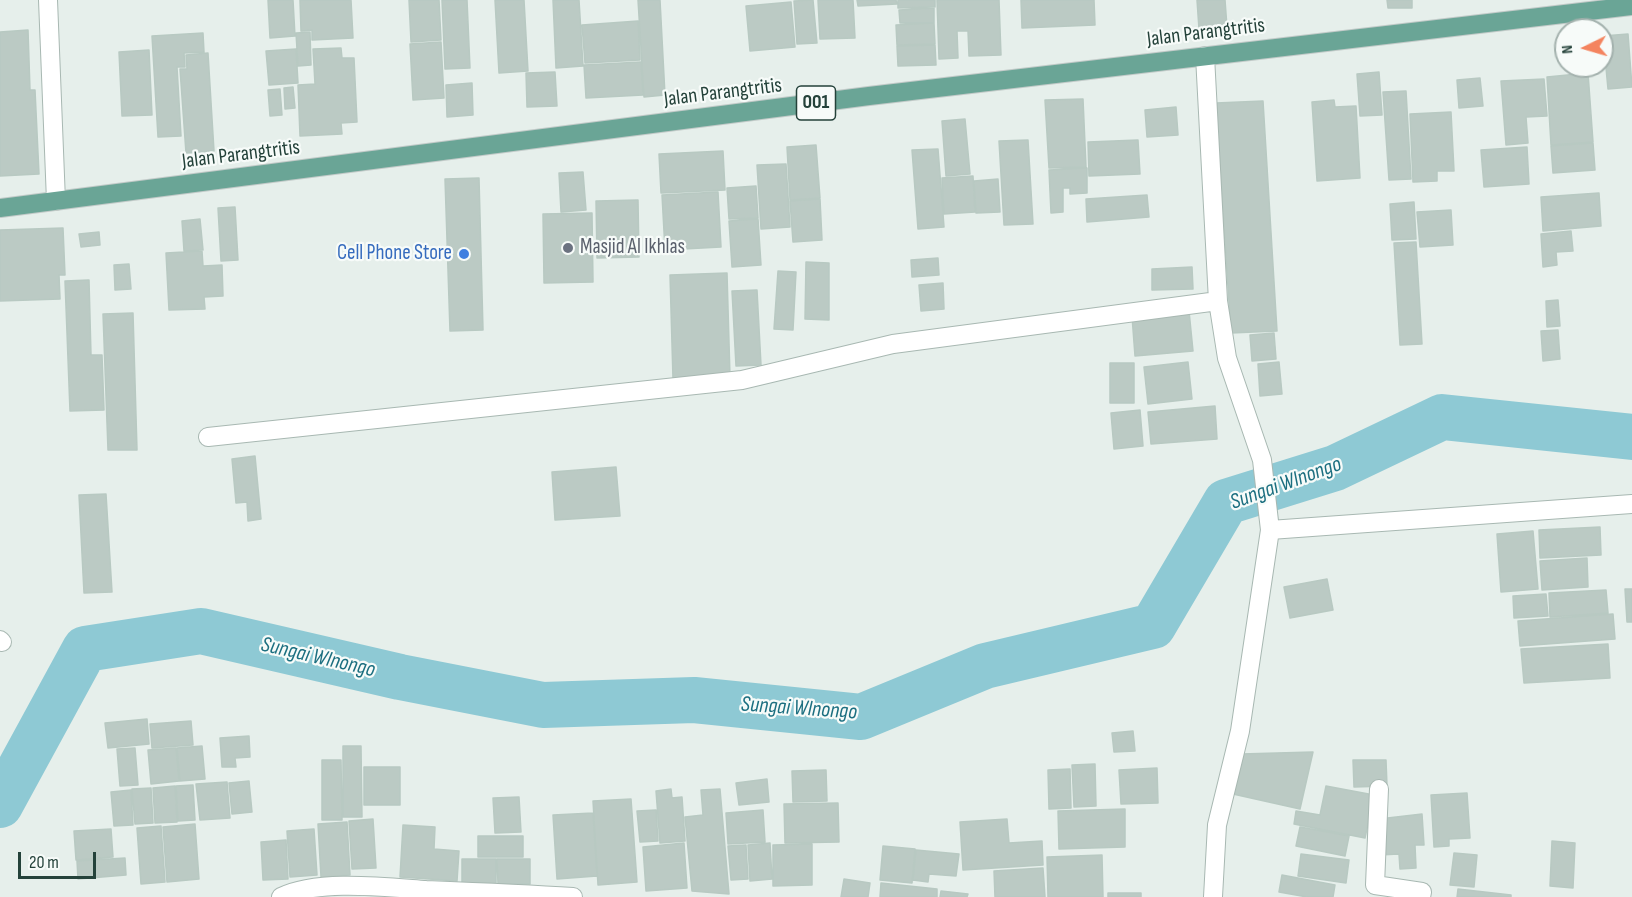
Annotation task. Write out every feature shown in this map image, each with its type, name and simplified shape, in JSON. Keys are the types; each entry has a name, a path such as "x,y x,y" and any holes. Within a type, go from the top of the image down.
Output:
{"main road":[{"name":"Jalan Parangtritis","path":"0,208 881,95 1632,7"}],"street":[{"path":"48,0 56,201"},
{"path":"1204,56 1218,301 1227,358 1262,460 1269,525 1240,731 1217,825 1213,897"},
{"path":"208,437 742,380 893,344 1218,301"},
{"path":"1269,525 1632,504"},
{"path":"1379,789 1375,885 1422,892 1421,897"},
{"path":"281,897 306,889 332,886 381,886 573,897"}],"building":[{"path":"268,0 293,0 295,36 270,38"},
{"path":"300,0 351,0 353,38 312,40 312,30 301,31"},
{"path":"409,0 439,0 441,40 411,42"},
{"path":"442,0 467,0 470,68 445,69"},
{"path":"495,0 524,0 528,71 499,73"},
{"path":"553,0 579,0 583,66 556,68"},
{"path":"638,0 660,0 665,95 644,97"},
{"path":"813,0 817,43 797,44 794,1"},
{"path":"818,0 853,0 855,38 820,39"},
{"path":"857,0 896,0 897,4 858,6"},
{"path":"898,0 935,0 935,7 898,8"},
{"path":"937,0 999,0 1001,55 969,56 968,31 957,31 958,58 939,59"},
{"path":"1021,0 1094,0 1095,25 1022,28"},
{"path":"1197,0 1225,0 1227,27 1199,29"},
{"path":"1387,0 1412,0 1412,8 1388,8"},
{"path":"791,2 795,47 750,51 746,6"},
{"path":"934,8 934,23 900,23 899,10"},
{"path":"638,21 640,60 585,63 582,25"},
{"path":"934,23 935,44 897,45 896,25"},
{"path":"28,30 30,90 35,90 39,174 0,176 0,32"},
{"path":"310,32 311,65 298,66 296,33"},
{"path":"203,33 204,52 184,53 185,67 177,67 181,136 158,137 152,36"},
{"path":"1628,34 1632,87 1608,89 1607,78 1614,78 1614,35"},
{"path":"441,42 444,98 413,100 410,44"},
{"path":"935,45 936,65 898,66 897,46"},
{"path":"341,48 342,58 354,58 357,122 341,123 342,134 300,136 298,85 315,84 313,49"},
{"path":"296,49 298,83 269,85 266,51"},
{"path":"149,50 152,115 122,116 119,52"},
{"path":"208,53 214,151 186,153 180,69 187,69 186,55"},
{"path":"641,62 643,95 586,98 584,65"},
{"path":"555,72 557,106 527,107 526,73"},
{"path":"1379,72 1382,115 1360,116 1357,74"},
{"path":"1547,77 1588,78 1593,142 1551,145"},
{"path":"1480,78 1483,106 1459,108 1457,80"},
{"path":"1544,79 1547,116 1526,117 1528,143 1506,145 1501,81"},
{"path":"472,83 473,115 447,117 446,85"},
{"path":"293,87 295,108 285,109 284,88"},
{"path":"280,89 282,115 270,116 268,90"},
{"path":"1406,91 1411,179 1389,180 1383,92"},
{"path":"1083,99 1086,167 1049,168 1045,100"},
{"path":"1334,100 1335,107 1356,106 1360,178 1317,181 1312,102"},
{"path":"1263,101 1277,331 1231,333 1216,103"},
{"path":"1176,107 1178,135 1147,137 1145,110"},
{"path":"1451,112 1454,171 1437,171 1437,181 1413,182 1410,114"},
{"path":"965,119 970,174 946,176 942,121"},
{"path":"1028,140 1033,224 1004,225 999,141"},
{"path":"1138,140 1140,174 1089,176 1088,142"},
{"path":"1593,143 1595,170 1553,173 1551,146"},
{"path":"816,145 820,198 790,200 787,147"},
{"path":"1527,147 1529,184 1484,187 1481,150"},
{"path":"938,149 944,227 918,229 912,150"},
{"path":"723,151 725,190 661,193 659,154"},
{"path":"786,164 790,227 761,229 757,165"},
{"path":"1087,168 1087,193 1070,194 1070,188 1063,188 1063,212 1051,213 1049,170"},
{"path":"583,172 586,210 561,212 559,173"},
{"path":"973,176 975,212 944,214 942,178"},
{"name":"Cell Phone Store","path":"479,178 483,330 450,331 445,179"},
{"path":"998,179 1000,212 976,213 974,181"},
{"path":"756,186 758,218 729,219 727,188"},
{"path":"718,192 721,247 665,250 662,195"},
{"path":"1599,193 1601,226 1543,231 1541,197"},
{"path":"1147,195 1149,217 1087,222 1086,199"},
{"path":"820,199 822,240 793,242 790,201"},
{"path":"638,200 639,257 597,258 596,201"},
{"path":"1414,202 1416,239 1392,240 1390,204"},
{"path":"235,207 238,260 221,261 218,208"},
{"path":"1451,210 1453,245 1420,247 1417,212"},
{"name":"Masjid Al Ikhlas","path":"592,213 593,282 544,283 543,214"},
{"path":"200,219 203,250 184,251 182,221"},
{"path":"758,219 761,265 732,267 729,221"},
{"path":"63,228 65,275 59,275 60,299 0,301 0,230"},
{"path":"1571,231 1573,251 1556,252 1557,265 1543,267 1541,234"},
{"path":"99,232 100,245 81,247 79,234"},
{"path":"1416,242 1422,344 1400,345 1394,243"},
{"path":"202,251 203,266 222,265 223,296 204,297 205,309 169,310 166,253"},
{"path":"938,258 939,275 912,277 911,260"},
{"path":"806,262 829,263 829,320 805,319"},
{"path":"129,264 131,289 115,290 114,265"},
{"path":"1192,267 1193,289 1152,290 1152,269"},
{"path":"778,271 796,272 793,330 774,329"},
{"path":"727,273 730,377 673,379 670,275"},
{"path":"89,280 91,355 102,355 104,410 70,411 65,281"},
{"path":"943,283 944,309 921,311 919,285"},
{"path":"757,290 761,365 736,366 732,291"},
{"path":"1558,300 1560,326 1547,327 1546,301"},
{"path":"1189,311 1193,351 1135,356 1132,316"},
{"path":"133,313 137,450 108,450 103,314"},
{"path":"1558,330 1560,359 1543,361 1541,331"},
{"path":"1274,333 1276,359 1252,361 1250,335"},
{"path":"1188,362 1192,399 1148,404 1144,367"},
{"path":"1279,362 1282,394 1260,396 1258,364"},
{"path":"1110,363 1134,363 1134,403 1110,403"},
{"path":"1215,406 1217,439 1151,444 1148,412"},
{"path":"1140,410 1143,446 1114,449 1111,413"},
{"path":"255,456 261,519 248,521 247,502 236,503 232,459"},
{"path":"616,467 620,516 555,520 552,472"},
{"path":"106,494 112,592 84,593 79,495"},
{"path":"1600,527 1601,555 1540,558 1539,530"},
{"path":"1533,531 1538,589 1501,592 1497,534"},
{"path":"1587,558 1588,587 1542,590 1540,561"},
{"path":"1327,579 1333,610 1290,618 1284,587"},
{"path":"1625,589 1632,589 1632,622 1627,622"},
{"path":"1606,590 1608,613 1550,617 1549,593"},
{"path":"1546,594 1548,616 1514,618 1513,596"},
{"path":"1613,614 1615,639 1520,646 1518,621"},
{"path":"1608,644 1610,678 1524,683 1521,649"},
{"path":"147,719 149,744 108,748 105,723"},
{"path":"191,721 193,745 152,748 150,724"},
{"path":"1133,731 1135,751 1114,752 1112,733"},
{"path":"249,736 250,757 235,758 236,767 222,767 220,738"},
{"path":"202,746 205,779 180,781 177,748"},
{"path":"343,746 361,746 362,817 343,817"},
{"path":"135,748 138,785 120,786 117,749"},
{"path":"176,748 179,781 151,784 148,750"},
{"path":"1313,752 1300,809 1233,794 1241,754"},
{"path":"322,760 341,760 342,820 322,820"},
{"path":"1353,760 1386,760 1387,786 1354,787"},
{"path":"1095,764 1096,806 1074,807 1072,765"},
{"path":"364,767 400,767 400,805 364,805"},
{"path":"1157,768 1158,803 1121,804 1119,770"},
{"path":"1070,769 1071,808 1049,809 1048,770"},
{"path":"826,770 827,801 793,802 792,771"},
{"path":"767,779 769,802 739,805 736,783"},
{"path":"249,781 252,812 232,814 229,783"},
{"path":"227,782 230,818 200,820 196,784"},
{"path":"193,785 195,820 178,821 176,786"},
{"path":"175,786 177,822 155,823 153,788"},
{"path":"1326,786 1374,795 1365,838 1294,824 1296,811 1320,815"},
{"path":"151,788 153,823 135,824 132,789"},
{"path":"671,789 672,798 682,797 685,841 660,843 656,791"},
{"path":"720,789 729,894 692,891 685,817 703,815 701,790"},
{"path":"131,790 133,825 114,826 111,792"},
{"path":"1467,793 1470,838 1449,839 1449,846 1434,847 1431,795"},
{"path":"519,797 521,832 495,833 493,798"},
{"path":"631,799 637,882 598,885 593,801"},
{"path":"838,803 839,842 785,843 784,804"},
{"path":"1125,809 1125,847 1059,849 1058,811"},
{"path":"656,810 658,841 640,842 637,811"},
{"path":"763,810 765,842 728,844 726,813"},
{"path":"593,813 597,876 557,879 553,815"},
{"path":"1422,814 1424,845 1415,845 1416,868 1400,869 1399,854 1379,855 1379,819"},
{"path":"373,819 376,868 352,869 349,821"},
{"path":"1007,819 1009,843 1042,841 1043,865 963,870 960,822"},
{"path":"347,822 350,875 321,877 318,824"},
{"path":"195,824 199,879 167,882 163,827"},
{"path":"403,825 435,827 434,849 459,851 457,881 400,877"},
{"path":"161,826 165,882 141,884 137,828"},
{"path":"1300,827 1349,836 1345,856 1296,846"},
{"path":"111,829 113,857 76,860 74,831"},
{"path":"314,829 317,875 290,877 287,831"},
{"path":"478,836 523,836 523,857 478,857"},
{"path":"286,840 288,879 263,880 261,842"},
{"path":"1552,841 1575,843 1573,888 1550,886"},
{"path":"684,843 687,888 646,891 643,847"},
{"path":"770,843 772,879 750,881 748,845"},
{"path":"812,844 812,885 773,886 773,845"},
{"path":"746,845 748,879 731,880 728,846"},
{"path":"883,846 915,849 912,883 880,880"},
{"path":"916,850 959,854 956,876 929,874 928,882 913,880"},
{"path":"1454,853 1477,855 1474,887 1450,885"},
{"path":"1301,854 1349,860 1346,883 1298,876"},
{"path":"1102,855 1103,897 1048,897 1047,857"},
{"path":"125,858 126,875 78,879 77,861"},
{"path":"462,859 496,859 496,884 462,885"},
{"path":"497,859 530,859 530,884 498,884"},
{"path":"1043,868 1045,897 995,897 994,871"},
{"path":"1282,875 1335,885 1333,897 1307,897 1279,892"},
{"path":"844,879 870,883 868,897 841,897"},
{"path":"881,883 937,889 937,897 880,897"},
{"path":"1458,889 1511,895 1511,897 1457,897"},
{"path":"941,891 968,894 967,897 940,897"},
{"path":"1108,893 1141,893 1141,897 1108,897"}],"waterway":[{"name":"Sungai WInongo","path":"0,805 85,649 201,631 400,677 543,705 694,700 861,717 985,666 1153,626 1226,502 1335,468 1442,417 1632,437"}],"place":[{"name":"Masjid Al Ikhlas","path":"568,248"},
{"name":"Cell Phone Store","path":"464,254"}]}
